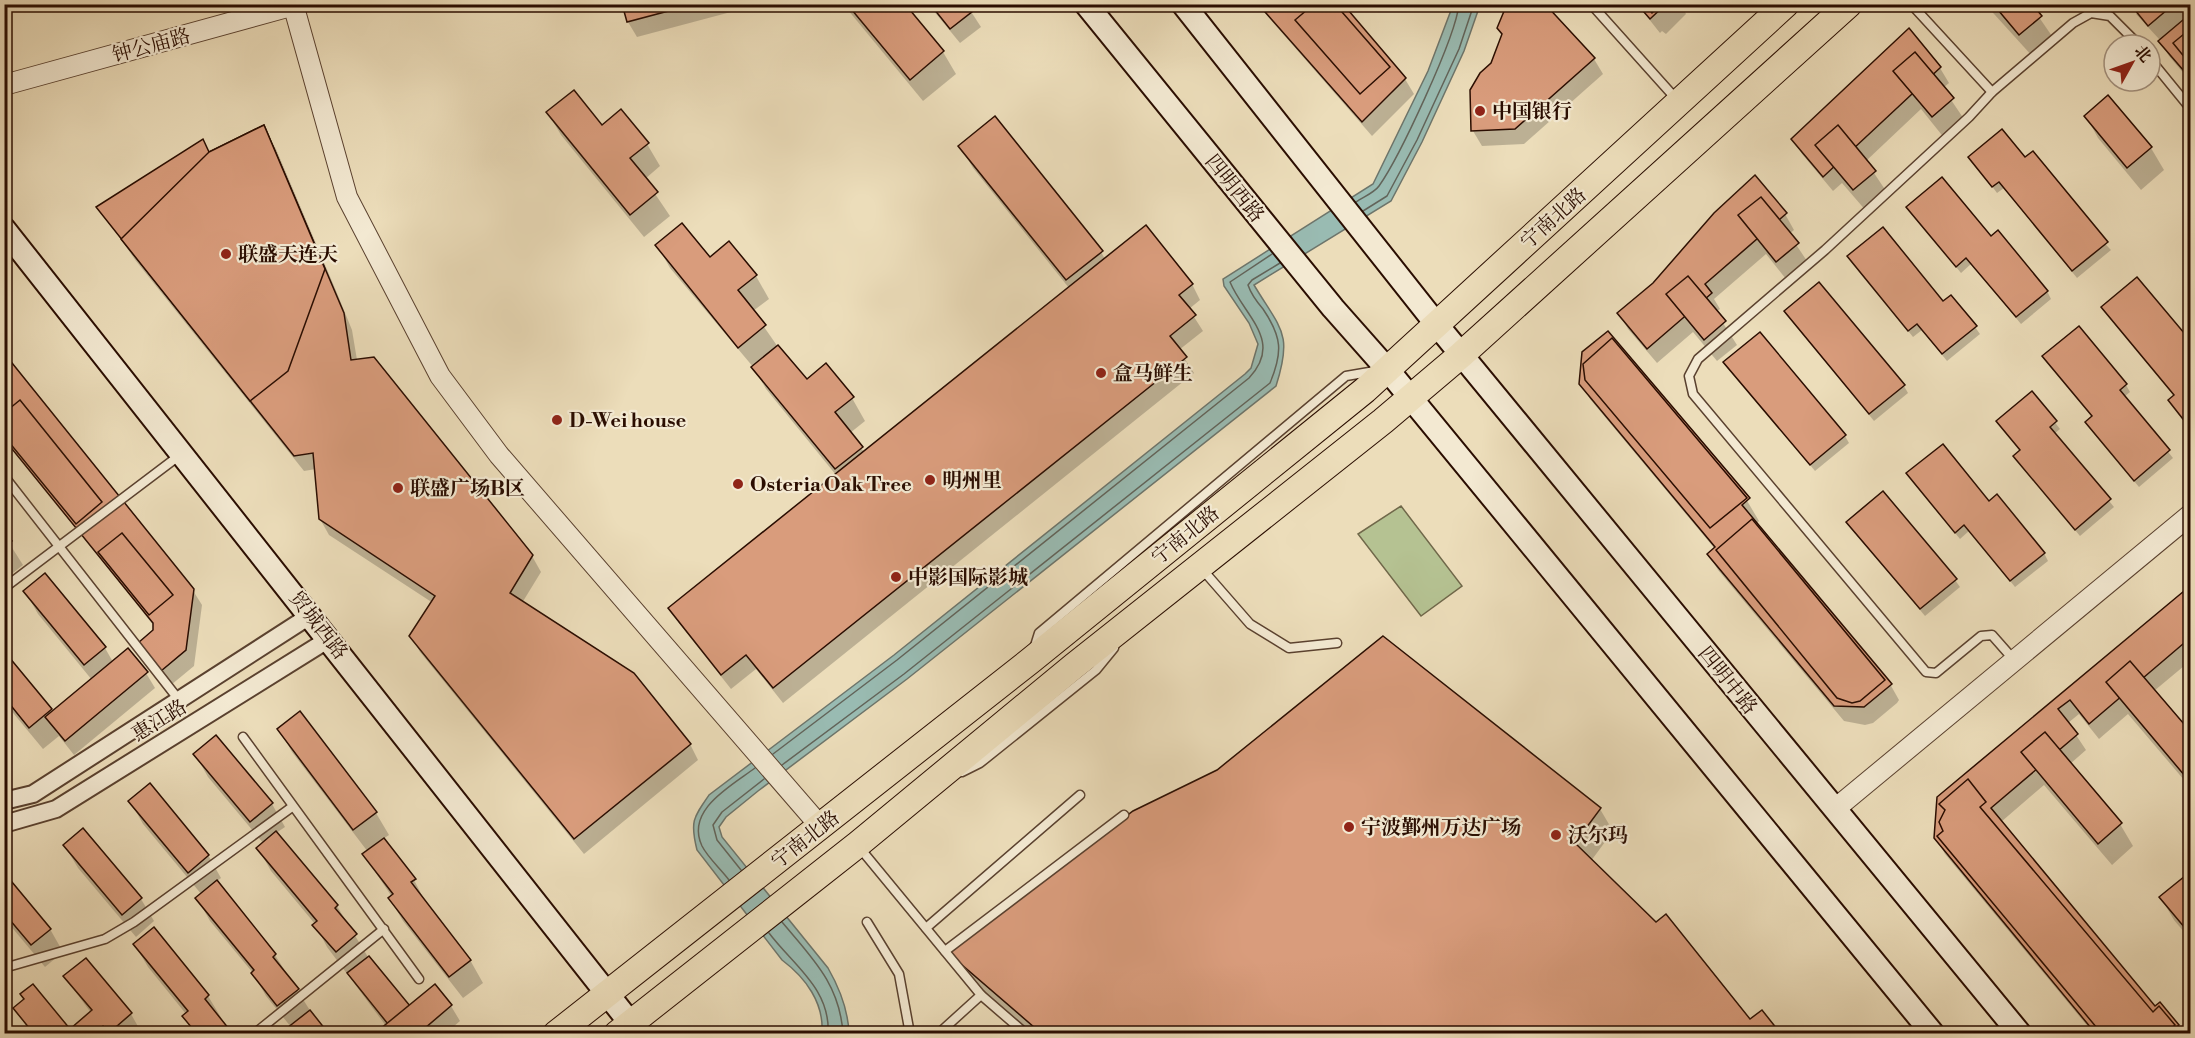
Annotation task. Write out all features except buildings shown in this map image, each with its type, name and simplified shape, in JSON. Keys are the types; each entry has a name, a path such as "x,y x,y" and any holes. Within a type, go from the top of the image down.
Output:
{"main road":[{"name":"四明西路","path":"1086,4 1333,308 1387,369"},
{"path":"1183,4 1437,325"},
{"name":"宁南北路","path":"556,1034 1030,661 1387,369 1786,4"},
{"name":"宁南北路","path":"629,1030 1461,355 1849,4"},
{"name":"贸城西路","path":"4,229 330,639 607,993 629,1030"},
{"name":"四明中路","path":"1437,325 2020,1034"},
{"path":"1387,369 1933,1034"}],"street":[{"name":"钟公庙路","path":"4,85 295,5"},
{"path":"295,5 347,197 440,376 499,455 821,827"},
{"path":"1834,809 2190,515"},
{"name":"惠江路","path":"4,801 33,794 311,615"},
{"name":"惠江路","path":"4,824 56,809 330,639"}],"lane":[{"path":"1592,4 1680,102"},
{"path":"1911,4 1992,92"},
{"path":"2015,660 1992,634 1981,636 1936,674 1926,672 1693,394 1689,376 1698,358 1825,250 1970,117 1992,92 2073,22 2091,13 2110,16 2127,33"},
{"path":"2162,73 2190,108"},
{"path":"4,588 182,453"},
{"path":"4,476 179,700"},
{"path":"1200,566 1250,624 1289,648 1337,644"},
{"path":"243,737 419,979"},
{"path":"926,928 1080,795"},
{"path":"4,968 105,939 134,922 292,807"},
{"path":"945,951 1124,815"},
{"path":"857,844 981,995 1026,1034"},
{"path":"867,922 899,974 910,1034"},
{"path":"254,1034 384,929"},
{"path":"938,1034 981,995"}],"green space":[{"path":"1401,506 1462,586 1421,616 1358,534"}],"water":[{"path":"1453,5 1480,5 1464,51 1422,142 1391,201 1254,285 1282,332 1284,354 1276,386 907,679 758,791 726,817 719,827 722,837 828,968 840,991 849,1033 822,1033 817,1001 806,983 782,960 697,850 694,821 699,809 709,795 894,655 1251,368 1258,344 1249,323 1224,286 1223,279 1373,184 1428,71"}],"place":[{"name":"中国银行","path":"1480,111"},
{"name":"联盛天连天","path":"226,254"},
{"name":"盒马鲜生","path":"1101,373"},
{"name":"D-Wei house","path":"557,420"},
{"name":"明州里","path":"930,480"},
{"name":"Osteria Oak Tree","path":"738,484"},
{"name":"联盛广场B区","path":"398,488"},
{"name":"中影国际影城","path":"896,577"},
{"name":"宁波鄞州万达广场","path":"1349,827"},
{"name":"沃尔玛","path":"1556,835"}]}
